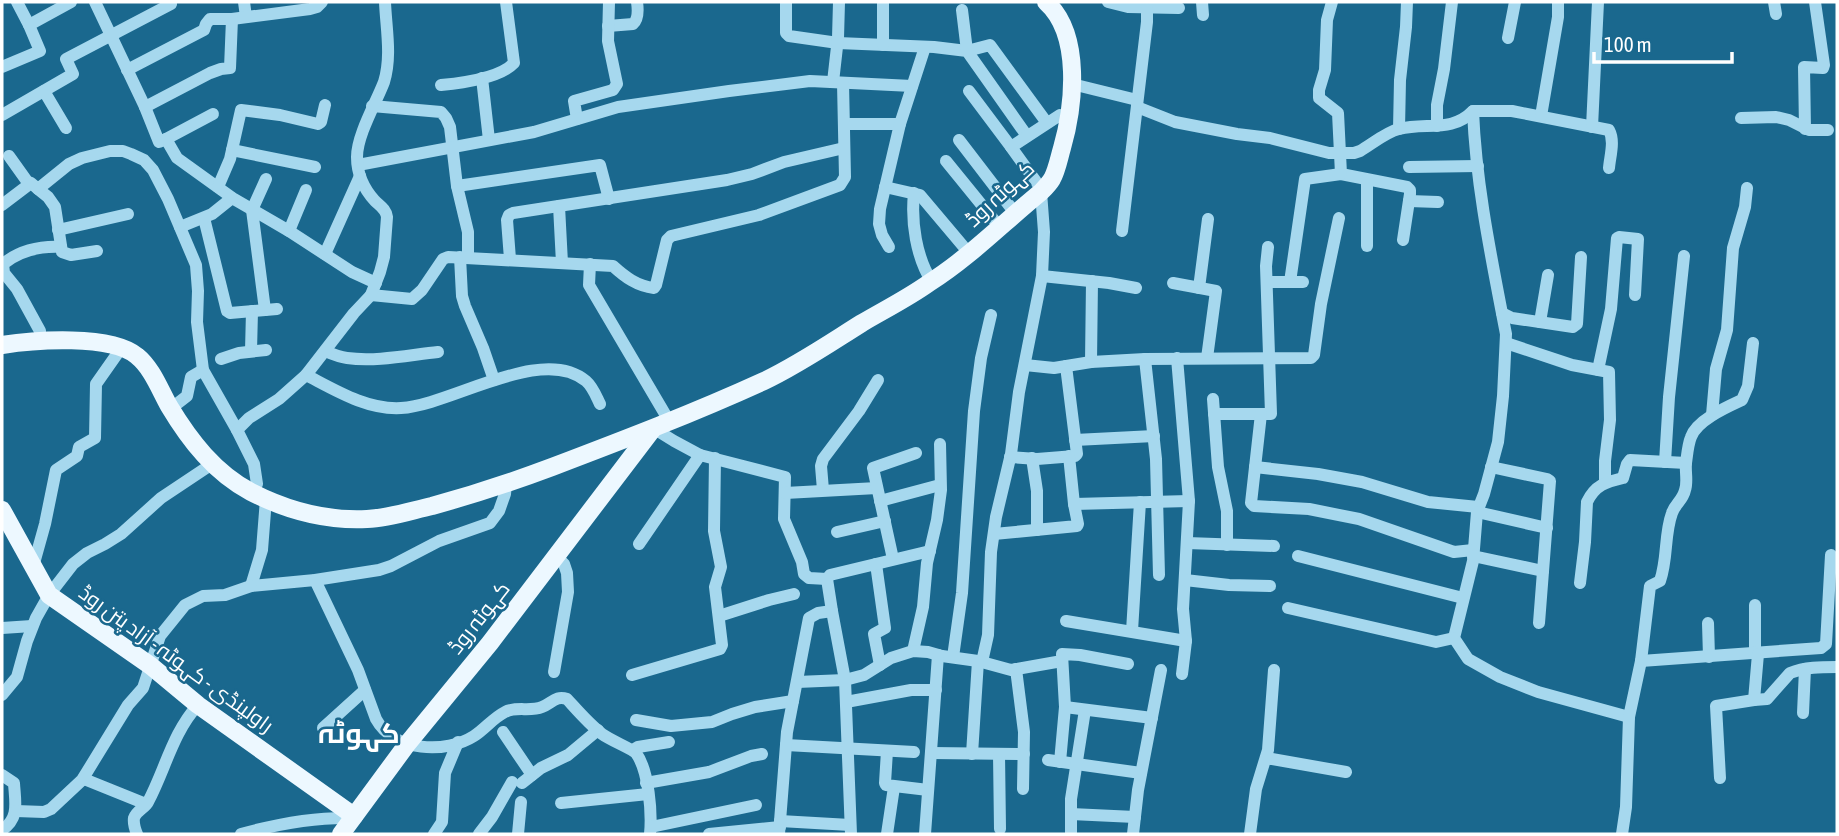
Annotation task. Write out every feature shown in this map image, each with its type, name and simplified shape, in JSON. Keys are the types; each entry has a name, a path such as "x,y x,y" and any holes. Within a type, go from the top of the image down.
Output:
{"main road":[{"name":"کہوٹہ روڈ","path":"929,278 950,270 1012,210 1051,180 1057,166 1071,113 1072,84 1066,38 1056,10 1046,2"},
{"name":"کہوٹہ روڈ","path":"1039,187 1049,162 1054,119 1062,85 1046,2"},
{"name":"کہوٹہ روڈ","path":"341,834 408,743 490,643 656,421 766,380 805,359 929,278 994,220 1012,210"},
{"path":"2,336 70,330 124,337 142,345 154,357 178,403 218,458 262,492 291,509 346,519 401,514 506,484 656,421"},
{"path":"2,345 56,340 122,347 143,362 171,409 212,464 240,486 318,505 346,508 387,507 412,502 504,475 656,421"},
{"name":"راولپنڈی - کہوٹہ - آزاد پتن روڈ","path":"2,510 50,595 151,666 198,705 353,817"}],"street":[{"path":"2,67 40,51 17,2"},
{"path":"29,25 71,2"},
{"path":"95,2 159,142 213,114"},
{"path":"244,2 246,17"},
{"path":"127,70 193,37 204,30 210,19 232,19 317,7 322,2"},
{"path":"237,430 306,375 373,289 384,257 387,217 386,211 365,190 357,157 372,106 384,81 388,59 385,2"},
{"path":"442,85 482,78 508,69 514,63 506,2"},
{"path":"577,119 574,101 614,90 617,84 608,41 608,2"},
{"path":"608,26 636,22 636,2"},
{"path":"786,2 786,33 789,36 838,43 967,51 990,45 1054,119 1011,147"},
{"path":"166,139 177,158 232,198 325,254 373,289 412,299 422,290 443,260 449,257 612,266 626,279 654,288 667,240 671,236 759,215 840,185 845,177 844,124 838,82 839,2"},
{"path":"883,2 883,45"},
{"path":"1108,2 1147,9 1179,8"},
{"path":"1202,2 1203,16"},
{"path":"1332,2 1327,20 1325,70 1319,98 1338,113 1340,174"},
{"path":"1399,129 1407,2"},
{"path":"1437,126 1437,105 1452,2"},
{"path":"1508,37 1515,2"},
{"path":"1541,116 1558,17 1558,2"},
{"path":"1592,127 1598,2"},
{"path":"1805,129 1804,67 1823,68 1824,65 1815,2"},
{"path":"2,116 73,74 66,59 153,7 171,4"},
{"path":"1122,231 1147,9"},
{"path":"962,10 967,51 1027,136"},
{"path":"145,107 210,73 230,68 232,19"},
{"path":"889,247 879,225 880,209 900,124 925,47"},
{"path":"482,78 489,140"},
{"path":"359,170 451,146 534,132 618,107 677,98 793,82 912,86"},
{"path":"1072,84 1137,104 1175,122 1270,138 1339,154 1360,151 1399,129 1463,121 1473,111 1512,111 1609,130 1609,168"},
{"path":"44,91 66,128"},
{"path":"969,91 1039,187 1044,232 1042,275 1014,421 1010,457 996,517 988,635 980,662 972,754"},
{"path":"218,187 232,150 241,110 318,124 321,122 325,105"},
{"path":"372,106 441,112 446,118 450,127 457,186 468,232 462,296 494,380"},
{"path":"1473,111 1478,166 1506,343 1495,458 1478,509 1473,553 1454,638 1468,659 1500,677 1538,692 1629,717"},
{"path":"1741,118 1776,117 1789,120 1805,129 1828,130"},
{"path":"844,124 900,124"},
{"path":"959,141 1012,210"},
{"path":"510,260 507,220 509,215 727,180 844,148"},
{"path":"232,150 315,167"},
{"path":"2,205 69,164 110,151 122,151 144,160 153,170 196,265 197,322 203,370 254,464 262,492 262,550 251,586"},
{"path":"9,156 33,186 52,202 62,252 71,255 97,251"},
{"path":"946,161 994,220"},
{"path":"457,186 600,164 609,199"},
{"path":"1409,167 1478,166"},
{"path":"325,254 359,170"},
{"path":"1290,282 1306,179 1340,174 1407,187 1410,190 1403,240"},
{"path":"251,351 265,310 252,210 266,179"},
{"path":"1367,180 1367,246"},
{"path":"885,187 920,195 964,246"},
{"path":"1712,415 1716,369 1727,330 1733,248 1745,207 1747,188"},
{"path":"289,231 306,190"},
{"path":"914,193 915,233 929,278"},
{"path":"180,227 212,214 232,198"},
{"path":"1409,201 1438,202"},
{"path":"559,206 562,263"},
{"path":"58,230 128,214"},
{"path":"204,218 227,311 265,310"},
{"path":"1025,365 1054,368 1091,362 1145,359 1311,358 1314,355 1321,304 1339,218"},
{"path":"1199,288 1208,219"},
{"path":"1598,370 1611,309 1619,237 1638,239 1635,295"},
{"path":"40,331 17,289 4,273 3,264 34,249 61,247"},
{"path":"1214,414 1270,414 1268,247"},
{"path":"1665,462 1684,256"},
{"path":"1502,313 1512,318 1573,327 1577,324 1581,257"},
{"path":"590,264 589,285 656,421 700,455 785,477 784,519 803,562 804,574 809,578 827,579 830,575 930,551"},
{"path":"1042,275 1136,288"},
{"path":"1540,322 1548,275"},
{"path":"1091,362 1092,281"},
{"path":"1267,282 1303,282"},
{"path":"1173,283 1216,291 1207,358"},
{"path":"953,657 962,593 974,411 981,358 991,315"},
{"path":"1506,343 1572,365 1609,372 1610,419 1605,482"},
{"path":"1622,834 1626,807 1629,717 1641,662 1650,586 1660,581 1667,553 1667,532 1672,511 1685,494 1686,463 1691,436 1712,415 1742,400 1748,386 1753,343"},
{"path":"33,567 56,470 77,456 79,447 94,438 96,384 122,347"},
{"path":"221,359 266,350"},
{"path":"325,351 345,358 388,358 438,352"},
{"path":"1177,358 1189,501 1184,609 1186,641 1182,674"},
{"path":"1145,359 1156,459 1159,575"},
{"path":"1010,457 1077,454 1066,366"},
{"path":"306,375 345,396 380,407 402,408 446,398 523,372 565,369 586,381 600,404"},
{"path":"178,403 187,396 191,377 203,370"},
{"path":"823,490 823,459 859,411 878,380"},
{"path":"1213,400 1218,467 1227,511 1227,545"},
{"path":"1261,414 1251,503 1254,506 1309,509 1359,519 1454,552 1473,553 1543,571"},
{"path":"1075,440 1154,436"},
{"path":"913,651 923,607 941,490 940,443"},
{"path":"893,559 873,468 916,453"},
{"path":"639,544 700,455"},
{"path":"994,534 1077,526 1069,456"},
{"path":"632,675 720,649 722,645 715,587 721,567 713,525 715,458"},
{"path":"1032,458 1037,491 1037,530"},
{"path":"1580,583 1587,502 1595,491 1605,482 1623,478 1626,464 1630,460 1686,463"},
{"path":"2,695 17,677 32,626 73,564 121,534 161,498 212,464"},
{"path":"1255,467 1362,482 1428,502 1478,509 1546,528"},
{"path":"1491,467 1550,481 1539,623"},
{"path":"16,811 44,812 51,809 83,779 128,705 143,688 160,636 185,605 203,596 225,595 251,586 315,580 391,566 439,541 491,523 499,512 506,484"},
{"path":"785,493 823,490 878,495 940,485"},
{"path":"1074,504 1189,501"},
{"path":"1132,631 1140,502"},
{"path":"837,532 884,521"},
{"path":"1187,543 1274,546"},
{"path":"554,672 568,592 567,573 564,564 556,555"},
{"path":"1641,662 1821,649 1826,644 1833,594 1831,555"},
{"path":"1298,556 1464,598"},
{"path":"876,564 885,628 874,634 880,665"},
{"path":"709,834 780,828 850,829 845,680 827,579"},
{"path":"315,580 348,647 379,726 396,739 418,746 451,746 473,737 505,712 535,710 561,697 567,699 598,730 613,741 633,750 643,770 651,830 756,805"},
{"path":"1185,580 1270,586"},
{"path":"719,616 794,594"},
{"path":"1754,700 1755,605"},
{"path":"1288,608 1436,642 1454,638"},
{"path":"780,828 786,745 803,640 809,618 832,611"},
{"path":"1066,621 1186,641"},
{"path":"1708,623 1709,657"},
{"path":"2,628 32,626"},
{"path":"797,682 845,680 864,674 891,658 913,651 1011,670 1062,661"},
{"path":"1128,664 1062,654 1065,707 1054,761 1141,774"},
{"path":"925,834 938,655"},
{"path":"1720,778 1716,706 1767,699 1790,673 1805,668 1837,667"},
{"path":"1803,713 1805,668"},
{"path":"1016,669 1024,732 1023,789"},
{"path":"1133,834 1141,774 1161,670"},
{"path":"1250,834 1256,789 1270,734 1274,670"},
{"path":"323,728 365,690"},
{"path":"846,702 911,690 936,690"},
{"path":"636,720 671,726 712,722 755,708 793,701"},
{"path":"137,834 134,828 136,813 146,804 184,722 198,705"},
{"path":"1065,707 1152,718"},
{"path":"1071,834 1072,788 1085,710"},
{"path":"479,834 522,780 568,755 598,730"},
{"path":"503,732 522,780"},
{"path":"633,750 669,742"},
{"path":"434,834 442,822 445,773 458,743"},
{"path":"786,745 914,752"},
{"path":"887,751 887,785 928,790"},
{"path":"931,753 1024,754"},
{"path":"561,803 647,788 709,772 762,754"},
{"path":"999,754 1000,829"},
{"path":"1266,758 1346,772"},
{"path":"2,775 14,783 16,811 10,824 2,830"},
{"path":"83,779 146,804"},
{"path":"887,834 894,787"},
{"path":"518,834 521,802"},
{"path":"1071,814 1135,817"},
{"path":"241,834 296,821 353,817"}],"district":[{"name":"کہوٹہ","path":"359,733"}]}
